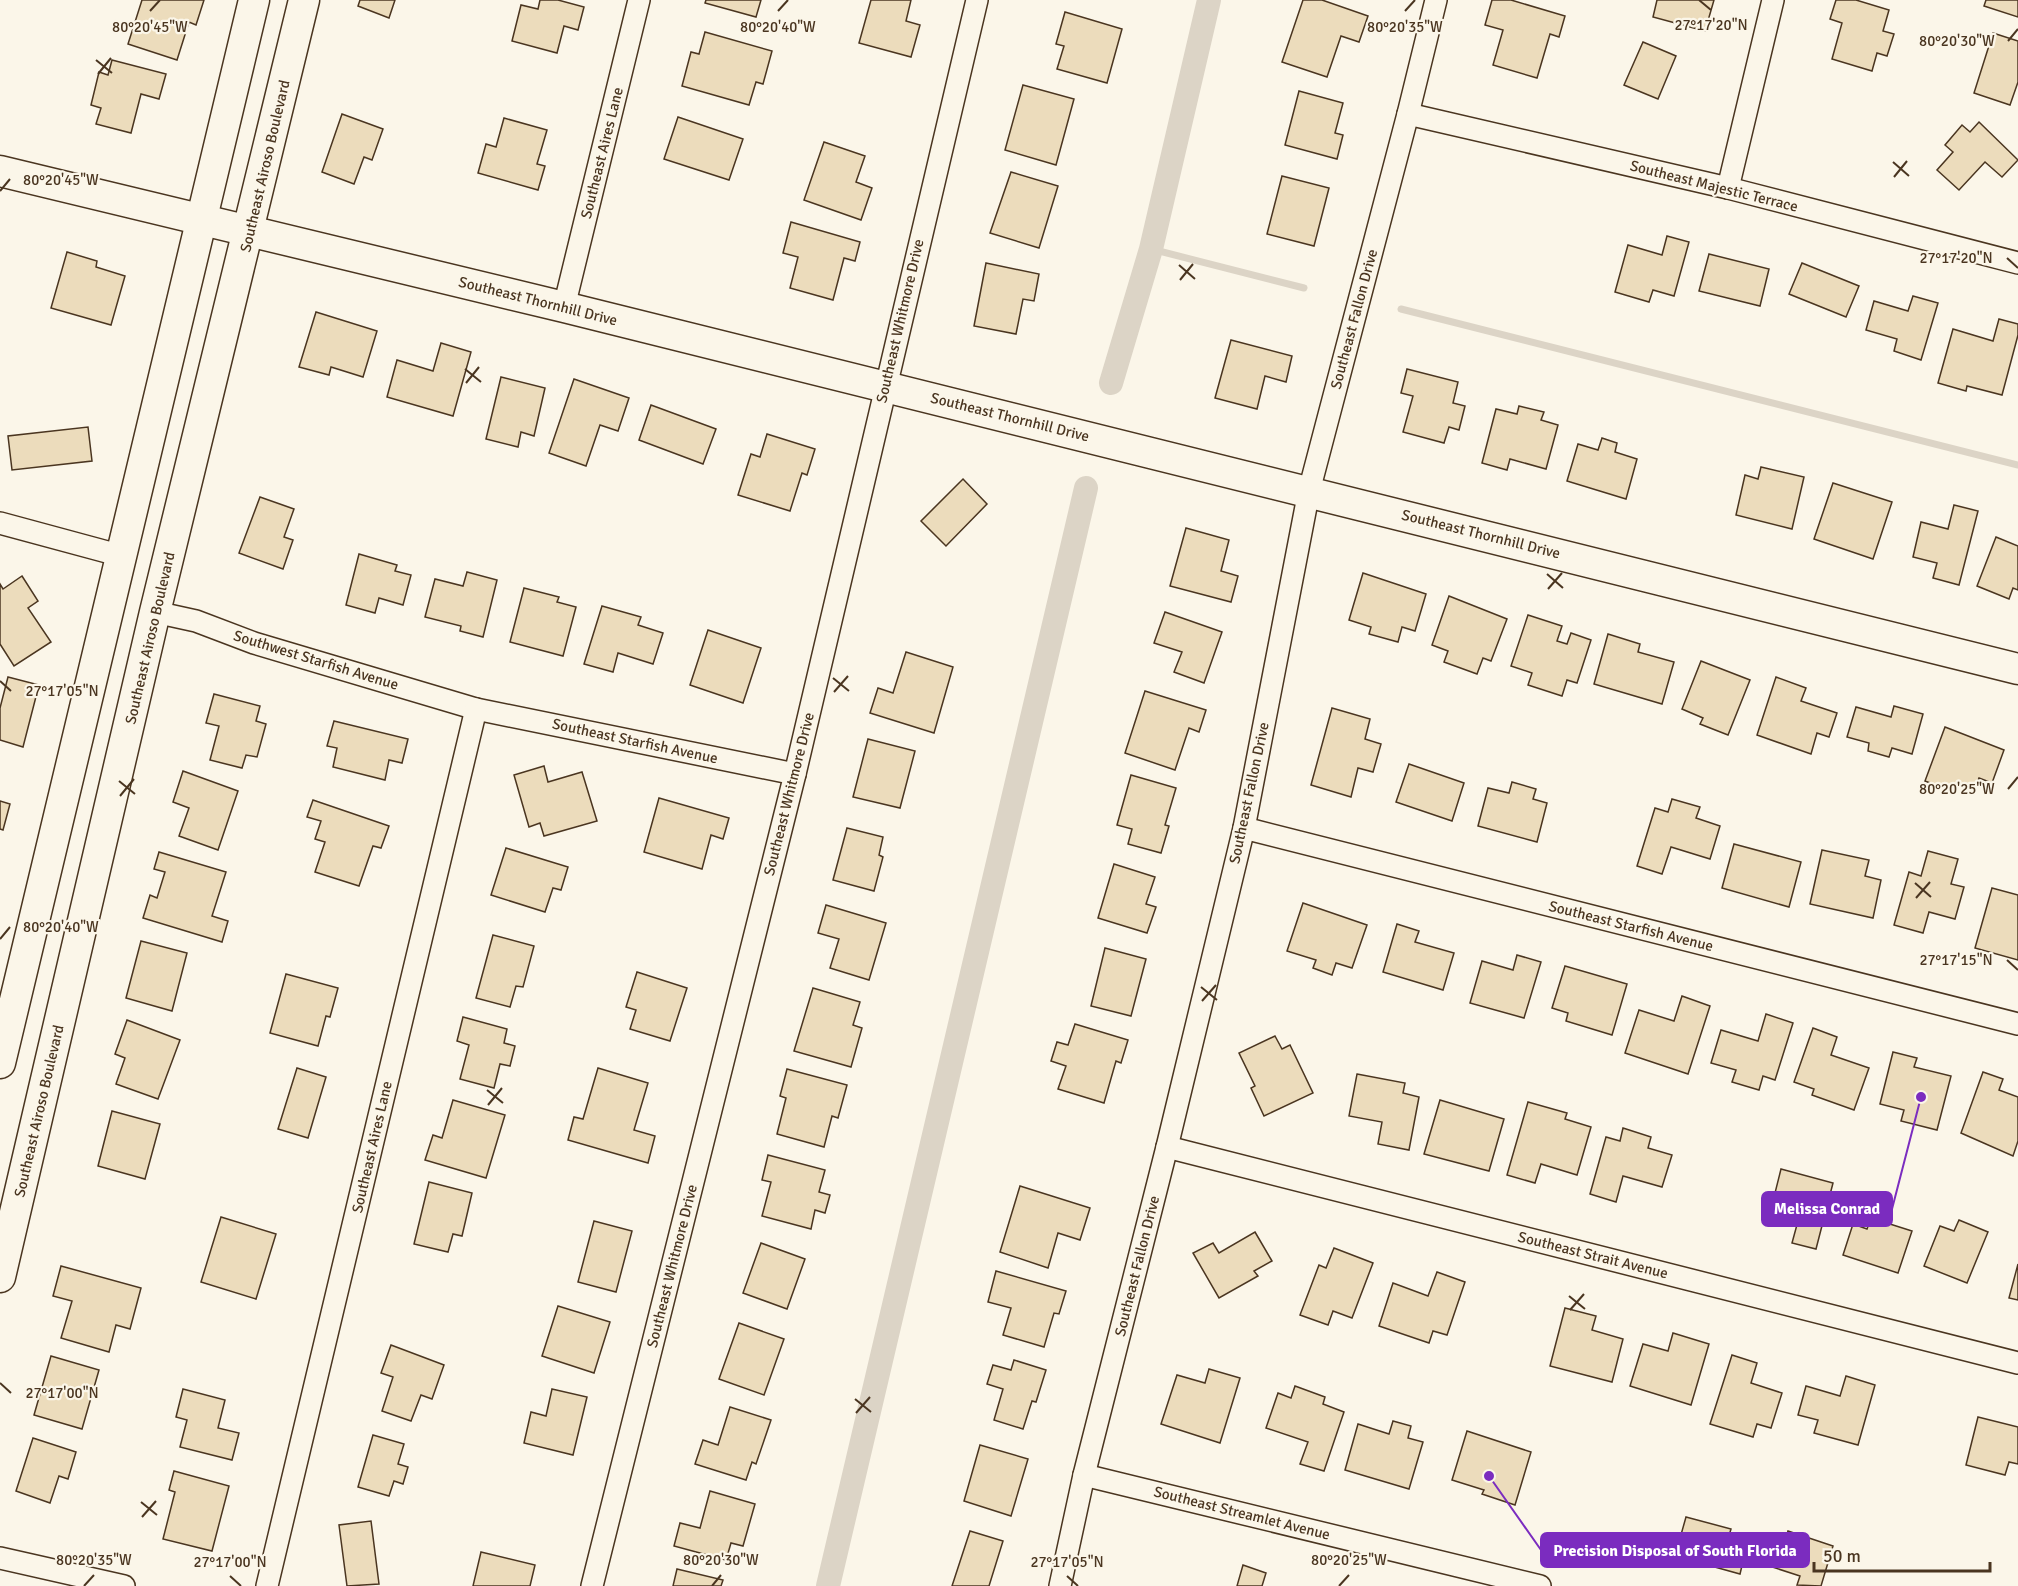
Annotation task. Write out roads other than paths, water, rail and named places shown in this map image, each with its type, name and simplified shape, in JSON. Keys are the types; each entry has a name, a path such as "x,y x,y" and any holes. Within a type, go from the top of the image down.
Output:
{"main road":[{"path":"0,1063 254,0"},
{"name":"Southeast Airoso Boulevard","path":"0,1277 155,612 250,232 304,0"},
{"name":"Southeast Thornhill Drive","path":"0,171 885,386 2018,669"}],"street":[{"name":"Southeast Aires Lane","path":"564,307 639,0"},
{"name":"Southeast Whitmore Drive","path":"592,1586 795,774 977,0"},
{"name":"Southeast Fallon Drive","path":"1060,1586 1084,1475 1167,1147 1244,828 1309,491 1436,0"},
{"path":"1728,188 1773,0"},
{"name":"Southeast Majestic Terrace","path":"1408,114 1728,188 2018,263"},
{"path":"0,523 122,556"},
{"name":"Southwest Starfish Avenue","path":"155,612 196,621 254,643 476,709"},
{"name":"Southeast Aires Lane","path":"267,1586 476,709"},
{"name":"Southeast Starfish Avenue","path":"476,709 795,774"},
{"name":"Southeast Starfish Avenue","path":"1244,828 2018,1024"},
{"name":"Southeast Strait Avenue","path":"1167,1147 2018,1363"},
{"name":"Southeast Streamlet Avenue","path":"1084,1475 1540,1586"},
{"path":"0,1558 124,1586"}],"waterway":[{"path":"1111,383 1151,249 1209,0"},
{"path":"1151,249 1304,288"},
{"path":"1401,309 2018,465"},
{"path":"828,1586 1086,488"}],"place":[{"name":"Melissa Conrad","path":"1921,1097"},
{"name":"Precision Disposal of South Florida","path":"1489,1476"}]}
